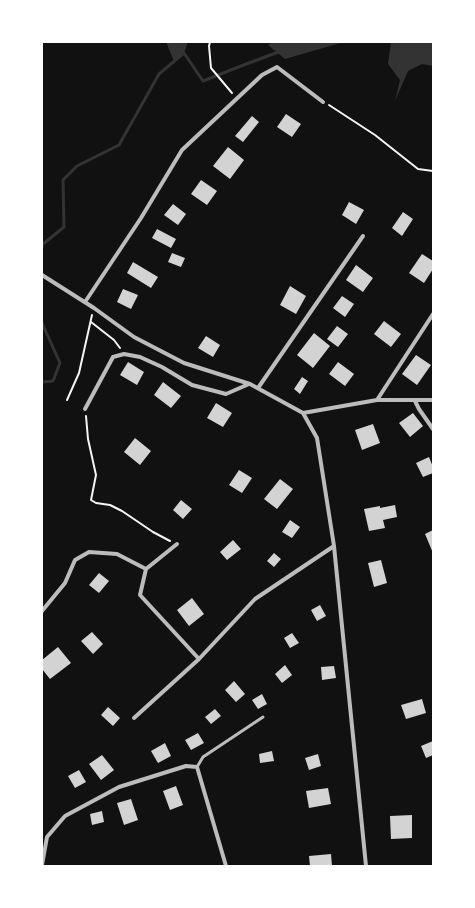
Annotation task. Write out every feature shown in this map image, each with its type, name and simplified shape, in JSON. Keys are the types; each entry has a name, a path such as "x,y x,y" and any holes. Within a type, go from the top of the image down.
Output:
{"street":[{"path":"85,302 141,218 182,150 262,75 278,66 323,102"},
{"path":"258,388 363,236"},
{"path":"42,275 94,308 134,337 184,363 250,384 303,413 317,438 334,546 366,866"},
{"path":"377,400 433,314"},
{"path":"85,409 113,357 124,354 140,357 162,367 192,385 226,394 250,384"},
{"path":"303,413 377,400 433,400"},
{"path":"415,401 433,429"},
{"path":"177,544 146,569 144,572 140,595 199,659"},
{"path":"134,718 199,659 255,599 334,546"},
{"path":"42,611 66,583 75,560 89,552 117,554 146,569"},
{"path":"42,865 47,837 65,816 119,787 186,766 197,767 226,866"}],"lane":[{"path":"197,767 203,758 263,717"}],"path":[{"path":"210,42 211,68 237,98"},
{"path":"323,102 375,135 418,169 433,171"},
{"path":"67,400 79,373 94,308"},
{"path":"91,322 114,340 124,354"},
{"path":"85,409 88,439 96,475 91,500 96,503 110,505 116,508 153,532 177,544"}],"shaded area":[{"path":"166,42 188,42 184,53 174,61"},
{"path":"272,42 344,42 285,59 268,45"},
{"path":"391,42 433,42 433,66 422,64 408,71 395,101 400,80 388,64"}],"building":[{"path":"286,114 301,124 292,137 277,127"},
{"path":"252,116 259,122 243,142 235,136"},
{"path":"228,147 244,160 230,179 213,166"},
{"path":"201,180 217,191 207,205 191,194"},
{"path":"349,202 364,210 356,224 342,215"},
{"path":"173,204 186,214 178,225 164,215"},
{"path":"403,212 413,219 402,236 392,228"},
{"path":"157,229 176,239 171,248 152,238"},
{"path":"172,253 185,258 181,267 168,262"},
{"path":"422,254 433,261 433,269 424,283 409,273"},
{"path":"133,262 158,277 151,288 127,273"},
{"path":"356,265 373,278 363,292 346,280"},
{"path":"290,286 306,296 296,314 280,305"},
{"path":"123,289 138,295 131,309 117,302"},
{"path":"342,296 354,304 345,317 333,308"},
{"path":"384,321 401,334 391,347 374,334"},
{"path":"337,326 348,334 338,347 327,339"},
{"path":"314,333 330,346 313,368 297,355"},
{"path":"206,336 220,345 213,357 198,348"},
{"path":"416,355 431,365 417,385 402,374"},
{"path":"128,362 144,372 137,385 120,375"},
{"path":"338,362 354,374 345,386 329,374"},
{"path":"302,377 308,381 300,394 294,389"},
{"path":"163,382 181,396 171,408 154,395"},
{"path":"216,403 232,413 223,427 207,418"},
{"path":"413,413 423,426 410,437 399,423"},
{"path":"373,424 380,443 362,450 355,430"},
{"path":"135,438 151,451 140,465 124,452"},
{"path":"429,457 433,467 433,473 423,477 416,463"},
{"path":"239,470 252,478 242,493 229,485"},
{"path":"280,479 293,489 277,509 264,499"},
{"path":"181,500 192,509 183,519 173,510"},
{"path":"395,505 397,517 383,520 385,528 369,531 364,509"},
{"path":"290,520 300,527 292,538 282,532"},
{"path":"433,530 433,553 425,534"},
{"path":"233,540 241,549 227,560 220,552"},
{"path":"274,553 281,559 274,567 267,561"},
{"path":"381,560 387,583 374,587 368,563"},
{"path":"99,573 109,581 99,593 89,585"},
{"path":"192,598 204,614 189,626 177,610"},
{"path":"320,605 326,616 317,621 311,610"},
{"path":"92,632 103,644 93,654 81,641"},
{"path":"292,633 299,643 290,648 284,638"},
{"path":"58,647 71,663 50,679 42,669 42,660"},
{"path":"285,665 292,675 282,683 275,674"},
{"path":"334,666 336,678 322,680 321,667"},
{"path":"234,681 245,694 236,702 225,690"},
{"path":"262,694 267,704 258,709 252,700"},
{"path":"422,699 426,713 406,719 401,705"},
{"path":"108,707 120,718 113,726 101,715"},
{"path":"215,709 221,716 211,724 205,717"},
{"path":"198,733 204,743 191,750 185,740"},
{"path":"433,741 433,755 426,758 421,746"},
{"path":"165,743 171,756 158,763 151,751"},
{"path":"272,751 274,761 260,763 259,754"},
{"path":"318,754 321,766 309,770 305,758"},
{"path":"102,755 114,770 101,780 89,764"},
{"path":"79,770 86,782 75,788 68,776"},
{"path":"176,786 183,805 170,810 163,791"},
{"path":"328,788 331,804 309,808 306,791"},
{"path":"131,799 138,820 124,825 117,803"},
{"path":"102,811 104,822 92,825 90,814"},
{"path":"412,815 412,838 391,839 390,816"},
{"path":"331,854 332,866 310,866 309,856"}],"waterway":[{"path":"42,247 43,244 64,227 63,180 77,166 119,145 159,74 184,53 203,81 281,51"},
{"path":"42,323 60,363 53,381 42,382"}]}
